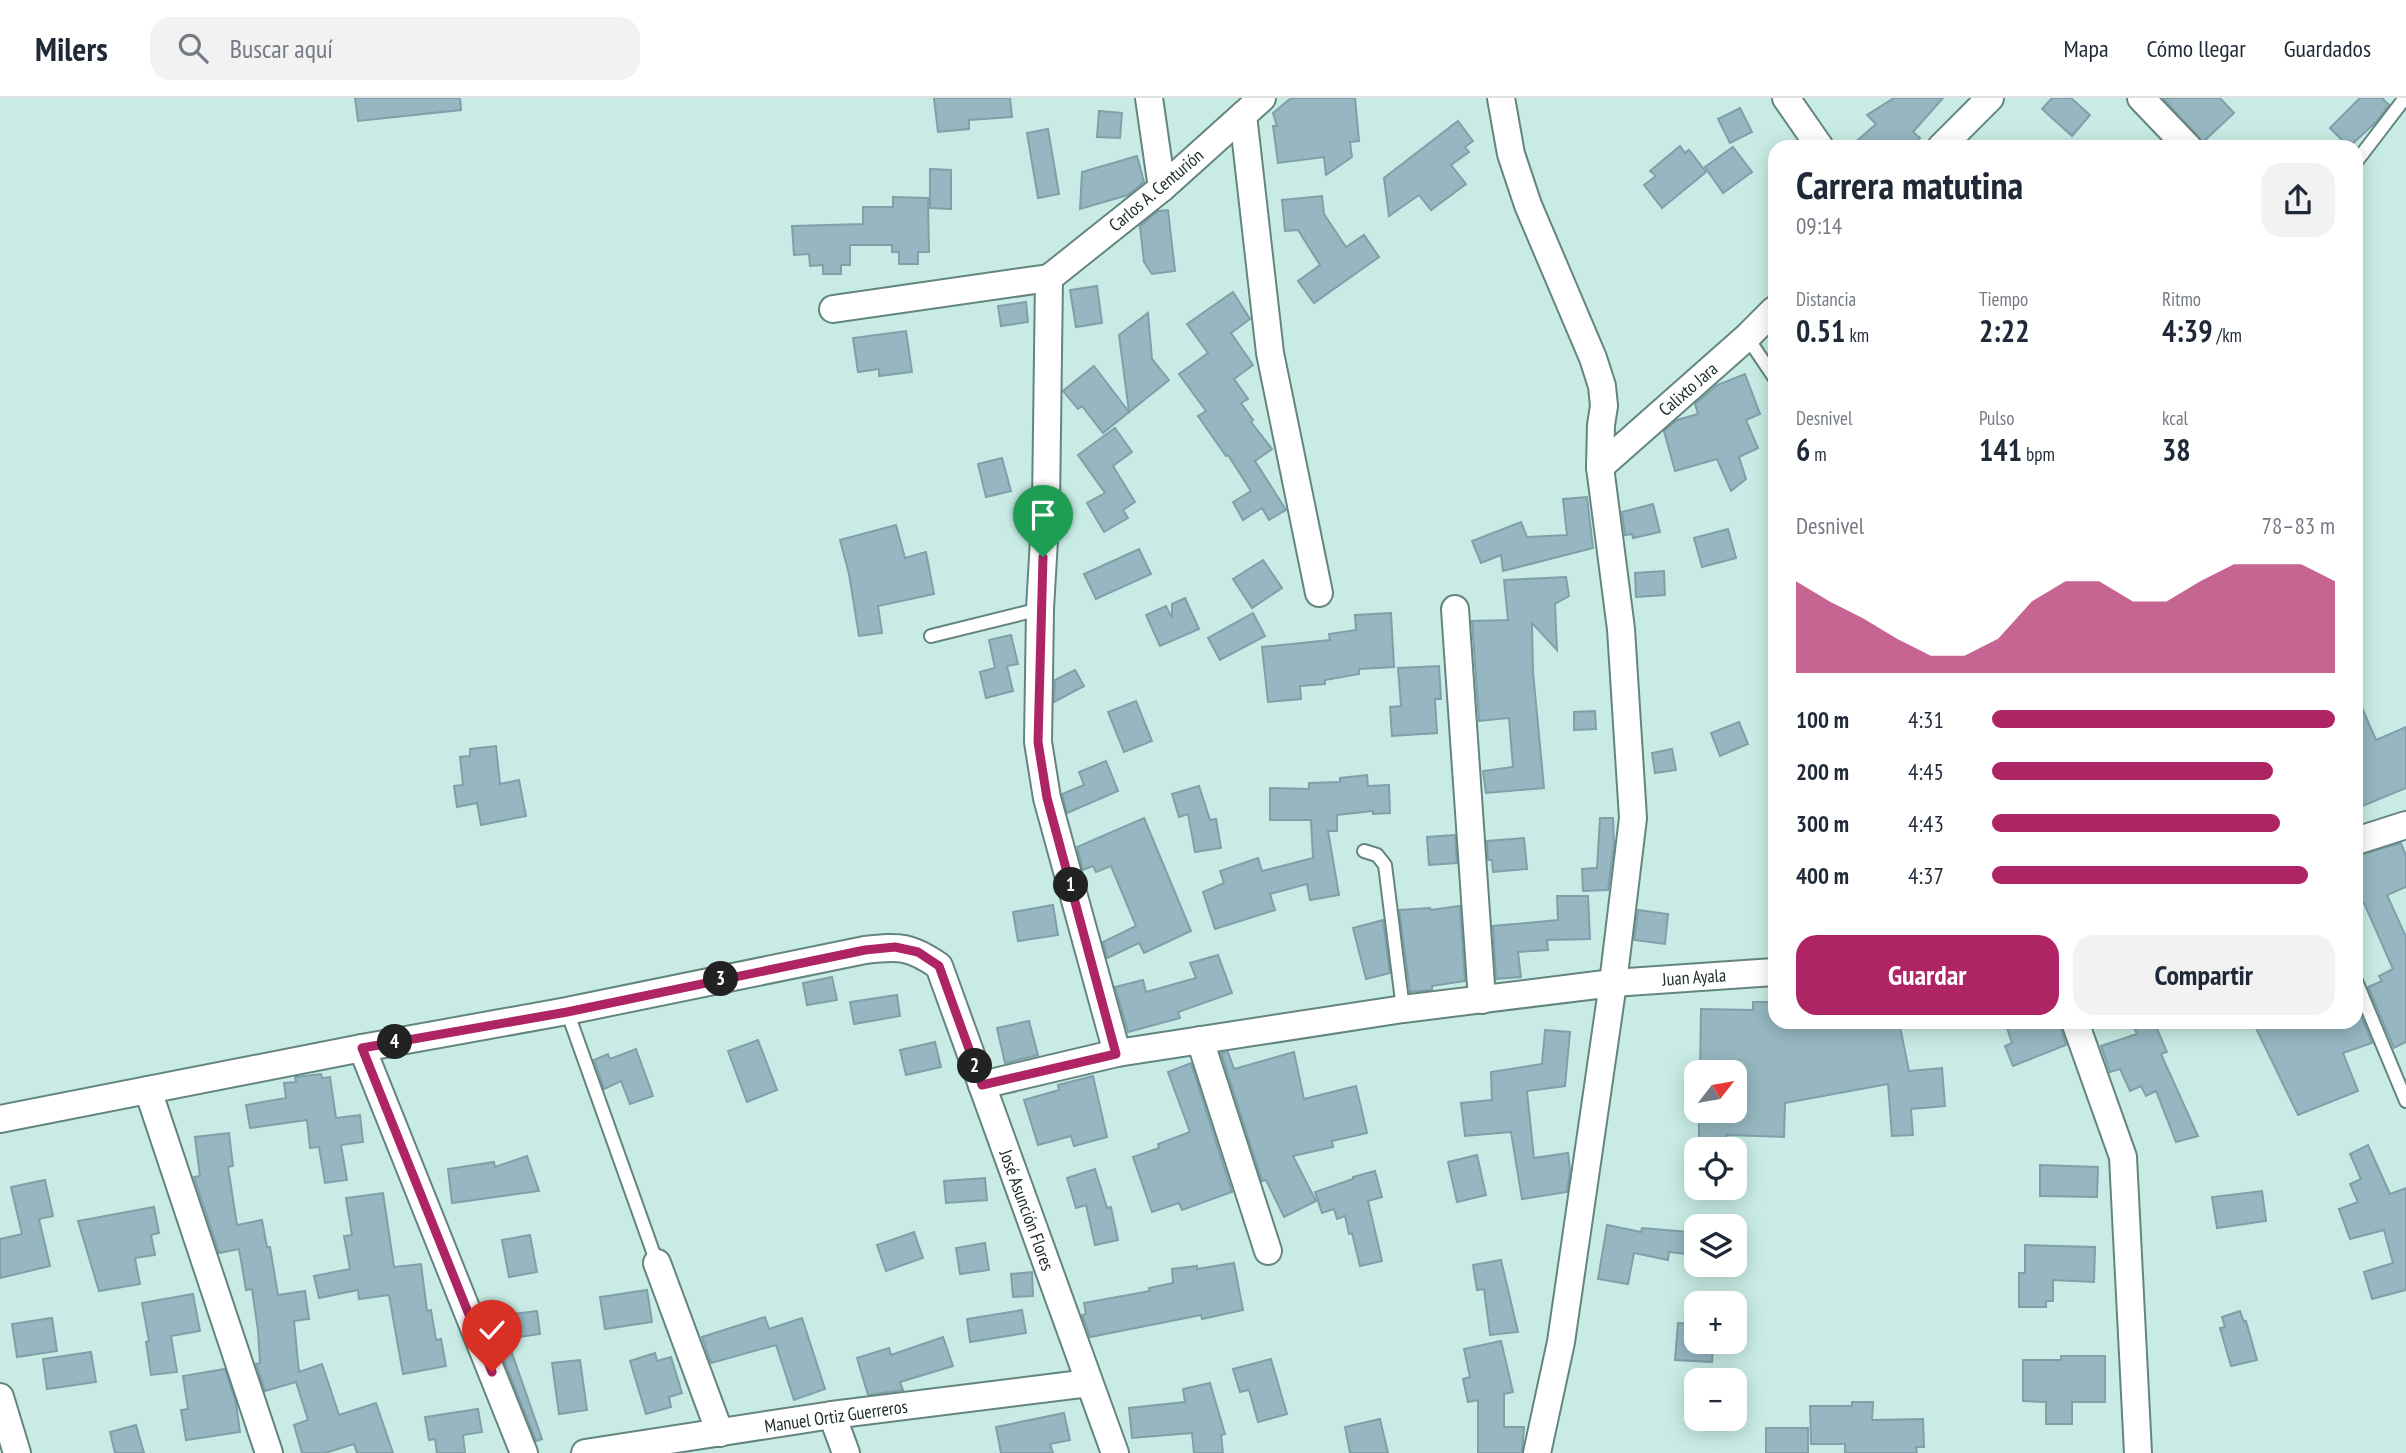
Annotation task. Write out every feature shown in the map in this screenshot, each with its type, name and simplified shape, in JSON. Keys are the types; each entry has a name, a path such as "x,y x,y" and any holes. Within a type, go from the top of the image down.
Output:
{"street":[{"path":"1149,98 1162,188"},
{"path":"1501,98 1511,155 1528,205 1593,358 1602,386 1604,405 1600,467 1621,629 1633,818 1613,983 1560,1342 1537,1453"},
{"path":"1786,98 1815,140"},
{"path":"1948,140 1990,98"},
{"path":"2141,98 2181,140"},
{"path":"1252,106 1270,353 1319,593"},
{"name":"Carlos A. Centurión","path":"1049,278 1162,188 1252,106"},
{"path":"833,309 1049,278 1046,505 1040,609 1038,742 1047,798 1116,1054"},
{"name":"Calixto Jara","path":"1600,467 1768,316"},
{"path":"1455,608 1482,1000"},
{"path":"2363,839 2406,825"},
{"name":"José Asunción Flores","path":"567,1012 865,950 895,947 918,952 939,966 1115,1453"},
{"name":"Juan Ayala","path":"982,1085 1116,1054 1403,1009 1613,983 1768,972"},
{"path":"0,1119 362,1048 567,1012"},
{"path":"2078,1029 2123,1157 2138,1453"},
{"path":"1200,1040 1268,1251"},
{"path":"362,1048 524,1453"},
{"path":"148,1090 269,1453"},
{"path":"657,1263 720,1433"},
{"name":"Manuel Ortiz Guerreros","path":"587,1453 832,1415 1088,1383"},
{"path":"0,1397 18,1453"},
{"path":"832,1415 846,1453"}],"lane":[{"path":"2363,153 2405,98"},
{"path":"1747,337 1768,368"},
{"path":"931,636 1040,609"},
{"path":"1364,851 1377,855 1385,865 1403,1009"},
{"path":"2363,998 2406,1101"},
{"path":"567,1012 657,1263"}],"building":[{"path":"355,98 460,98 461,110 358,121"},
{"path":"934,98 1010,98 1012,117 969,120 969,129 938,132"},
{"path":"1291,98 1355,98 1359,141 1350,142 1352,157 1326,175 1324,157 1278,163 1273,126 1277,126 1273,113"},
{"path":"1894,98 1943,98 1913,132 1920,138 1918,140 1858,140 1876,124 1867,115"},
{"path":"2052,98 2071,98 2090,115 2072,136 2042,109"},
{"path":"2163,98 2220,98 2234,113 2205,140 2201,140"},
{"path":"2360,98 2382,98 2389,105 2357,140 2342,140 2330,128"},
{"path":"1740,108 1752,132 1730,143 1718,119"},
{"path":"1099,111 1122,113 1120,138 1097,137"},
{"path":"1458,121 1473,141 1465,147 1469,152 1451,165 1466,184 1431,210 1419,195 1389,216 1384,178"},
{"path":"1048,129 1059,194 1038,198 1027,133"},
{"path":"1680,146 1685,153 1689,150 1706,172 1662,208 1644,185 1656,176 1650,171"},
{"path":"1733,147 1752,172 1723,193 1705,167"},
{"path":"1137,156 1144,182 1128,195 1080,209 1082,172"},
{"path":"930,169 951,170 951,209 930,208"},
{"path":"1322,196 1324,214 1346,247 1364,235 1379,257 1314,303 1298,281 1320,265 1298,230 1285,231 1282,200"},
{"path":"893,197 928,198 929,252 918,252 918,264 899,264 899,252 892,252 892,245 850,245 850,265 841,265 841,274 823,274 823,265 810,266 809,254 794,255 792,226 863,224 863,207 893,207"},
{"path":"1168,210 1175,271 1152,274 1144,262 1140,226 1158,211"},
{"path":"1097,286 1102,323 1076,327 1070,290"},
{"path":"1233,292 1250,319 1231,333 1253,365 1234,379 1248,399 1241,403 1253,420 1251,422 1272,449 1255,461 1286,510 1269,520 1262,508 1243,520 1233,502 1251,491 1198,416 1206,411 1179,374 1208,353 1187,324"},
{"path":"1026,302 1028,322 1001,326 998,306"},
{"path":"1148,313 1152,359 1169,380 1129,412 1119,335"},
{"path":"906,331 912,372 879,376 879,369 858,372 853,338"},
{"path":"1094,366 1129,412 1103,433 1082,406 1078,409 1063,391"},
{"path":"1745,374 1760,414 1746,420 1758,448 1739,457 1746,479 1731,491 1717,459 1675,471 1664,431 1677,420 1698,414 1695,404 1717,385"},
{"path":"1115,428 1132,452 1113,466 1135,502 1123,510 1128,518 1104,532 1087,503 1105,493 1078,455"},
{"path":"1002,458 1011,491 986,497 978,464"},
{"path":"1587,497 1593,548 1503,571 1501,555 1481,563 1472,541 1521,522 1527,537 1567,535 1563,499"},
{"path":"1653,504 1660,532 1633,538 1632,534 1625,535 1622,512"},
{"path":"896,525 905,558 926,552 934,594 878,606 882,633 859,636 849,574 840,540"},
{"path":"1728,529 1736,558 1702,567 1694,538"},
{"path":"1139,549 1151,574 1096,599 1084,574"},
{"path":"1263,560 1282,588 1252,608 1233,579"},
{"path":"1664,571 1665,595 1636,597 1635,573"},
{"path":"1566,577 1569,596 1555,604 1557,650 1532,623 1533,672 1544,788 1486,793 1483,771 1513,767 1509,718 1479,721 1472,621 1508,620 1504,580"},
{"path":"1185,598 1199,629 1160,646 1146,615 1166,606 1172,618 1172,604"},
{"path":"1253,613 1265,636 1220,660 1208,638"},
{"path":"1391,613 1394,667 1359,669 1359,674 1325,680 1325,684 1300,686 1301,699 1268,702 1262,647 1330,640 1329,634 1356,630 1355,615"},
{"path":"1011,635 1018,664 1007,666 1013,691 986,698 980,672 995,668 989,640"},
{"path":"1439,666 1441,699 1435,699 1437,733 1392,736 1390,707 1401,706 1398,668"},
{"path":"1075,670 1084,686 1054,702 1055,680"},
{"path":"1136,701 1152,741 1124,752 1108,712"},
{"path":"2363,710 2376,740 2406,727 2406,788 2363,806"},
{"path":"1595,711 1596,729 1574,730 1574,712"},
{"path":"1739,722 1748,744 1720,756 1711,733"},
{"path":"496,746 500,784 519,780 526,816 481,825 477,803 457,807 454,786 463,785 460,757 470,756 470,749"},
{"path":"1672,749 1676,770 1655,773 1652,753"},
{"path":"1106,761 1118,791 1067,813 1062,794 1084,785 1079,772"},
{"path":"1367,775 1368,786 1389,785 1390,813 1373,814 1373,811 1337,815 1337,831 1328,831 1339,895 1310,900 1307,884 1270,894 1275,910 1215,929 1203,892 1224,883 1220,871 1258,858 1262,871 1313,858 1311,820 1270,820 1270,788 1309,789 1309,783 1340,782 1340,778"},
{"path":"1199,786 1210,820 1216,819 1221,848 1195,852 1188,814 1179,817 1172,794"},
{"path":"1144,818 1191,931 1144,953 1139,943 1107,958 1103,942 1136,926 1111,866 1096,872 1093,866 1083,870 1077,847"},
{"path":"1600,818 1613,818 1614,845 1608,890 1583,891 1582,869 1597,868"},
{"path":"1455,835 1457,863 1429,865 1427,837"},
{"path":"1524,838 1527,869 1493,872 1492,860 1488,860 1487,841"},
{"path":"2401,843 2406,856 2406,887 2387,895 2406,937 2406,1042 2394,1048 2368,987 2382,981 2379,976 2393,969 2363,904 2363,854"},
{"path":"1557,896 1588,896 1590,939 1547,940 1548,950 1518,952 1521,977 1496,979 1493,926 1558,920"},
{"path":"1053,905 1058,935 1018,941 1013,912"},
{"path":"1460,906 1465,981 1432,986 1432,990 1410,992 1399,910"},
{"path":"1638,910 1668,914 1665,944 1634,940"},
{"path":"1383,920 1390,973 1366,979 1353,928"},
{"path":"1218,955 1232,993 1178,1012 1180,1018 1128,1032 1115,987 1143,980 1146,992 1196,978 1190,963"},
{"path":"832,977 837,1000 807,1005 803,983"},
{"path":"897,995 900,1016 854,1024 850,1002"},
{"path":"1753,1002 1768,1002 1768,1029 1900,1029 1909,1071 1942,1068 1945,1106 1911,1109 1913,1135 1892,1136 1888,1084 1785,1103 1784,1137 1699,1137 1699,1124 1747,1123 1747,1060 1700,1060 1701,1009 1753,1010"},
{"path":"2363,1020 2372,1043 2343,1053 2358,1091 2298,1115 2256,1029 2363,1029"},
{"path":"1029,1021 1038,1055 1005,1063 997,1028"},
{"path":"2007,1029 2061,1029 2066,1045 2013,1066 2005,1046 2012,1043"},
{"path":"2135,1029 2157,1029 2167,1052 2161,1054 2198,1136 2176,1142 2156,1091 2146,1096 2141,1086 2130,1091 2120,1069 2110,1072 2101,1046 2137,1034"},
{"path":"1545,1030 1570,1032 1565,1086 1527,1091 1534,1158 1568,1153 1570,1169 1567,1192 1522,1199 1511,1132 1465,1136 1461,1103 1492,1100 1491,1072 1542,1064"},
{"path":"758,1040 777,1090 747,1102 728,1051"},
{"path":"935,1042 941,1067 906,1075 900,1050"},
{"path":"636,1049 653,1096 630,1104 621,1081 604,1089 594,1060 608,1054 610,1059"},
{"path":"1228,1052 1234,1069 1294,1052 1304,1099 1356,1086 1367,1133 1332,1141 1333,1147 1293,1156 1316,1201 1284,1217 1266,1180 1262,1181 1221,1053"},
{"path":"1191,1063 1232,1192 1182,1210 1179,1203 1152,1212 1133,1157 1159,1148 1158,1144 1190,1132 1168,1072"},
{"path":"321,1074 322,1078 330,1077 336,1118 360,1115 363,1142 341,1145 347,1180 325,1183 319,1147 310,1148 307,1120 250,1128 246,1105 286,1098 284,1083 296,1082 295,1077"},
{"path":"1093,1076 1107,1137 1074,1146 1071,1136 1038,1145 1024,1100 1059,1090 1058,1085"},
{"path":"229,1133 233,1166 228,1167 237,1225 262,1220 267,1247 270,1247 278,1295 305,1291 309,1319 294,1321 299,1372 322,1364 339,1415 376,1403 393,1453 357,1453 354,1444 325,1453 302,1453 294,1425 308,1420 296,1382 265,1391 256,1364 260,1363 252,1289 246,1290 239,1249 219,1253 194,1177 200,1176 195,1137"},
{"path":"2368,1145 2390,1194 2406,1188 2406,1290 2372,1299 2364,1272 2393,1263 2384,1230 2350,1239 2339,1209 2358,1202 2350,1184 2361,1179 2350,1154"},
{"path":"1477,1155 1486,1195 1457,1202 1448,1162"},
{"path":"527,1156 539,1191 452,1203 448,1169 494,1162 495,1167"},
{"path":"2040,1165 2098,1167 2097,1197 2040,1196"},
{"path":"1095,1169 1107,1208 1111,1207 1118,1240 1095,1245 1086,1205 1076,1208 1067,1178"},
{"path":"1375,1171 1382,1197 1368,1201 1382,1261 1360,1266 1345,1216 1337,1219 1334,1209 1322,1213 1315,1192"},
{"path":"985,1178 987,1200 946,1203 944,1181"},
{"path":"45,1180 53,1216 39,1219 50,1266 0,1278 0,1239 22,1234 11,1187"},
{"path":"2262,1191 2266,1221 2217,1228 2212,1197"},
{"path":"383,1193 394,1267 421,1264 427,1311 431,1310 436,1340 441,1339 446,1366 403,1374 389,1295 359,1299 358,1290 319,1298 314,1276 350,1269 344,1236 352,1235 346,1198"},
{"path":"154,1207 159,1233 151,1235 155,1255 135,1258 140,1284 99,1291 78,1221"},
{"path":"1607,1225 1641,1232 1642,1228 1684,1232 1684,1254 1669,1252 1668,1260 1634,1253 1628,1284 1598,1279"},
{"path":"914,1232 923,1258 886,1271 877,1245"},
{"path":"530,1235 537,1272 509,1277 502,1240"},
{"path":"985,1243 989,1270 960,1274 956,1248"},
{"path":"2025,1245 2095,1247 2094,1282 2053,1280 2053,1301 2046,1301 2046,1307 2019,1307 2019,1273 2025,1273"},
{"path":"1501,1260 1518,1332 1490,1335 1484,1289 1477,1290 1473,1265"},
{"path":"1234,1263 1243,1310 1202,1319 1201,1315 1090,1337 1082,1315 1086,1314 1084,1303 1150,1291 1149,1288 1173,1283 1172,1269 1197,1266 1197,1269"},
{"path":"1032,1272 1033,1296 1013,1297 1011,1274"},
{"path":"647,1290 652,1322 605,1329 600,1297"},
{"path":"193,1294 200,1331 171,1336 177,1372 151,1375 146,1342 149,1341 142,1303"},
{"path":"1022,1310 1026,1333 970,1342 967,1319"},
{"path":"537,1311 540,1334 507,1339 504,1315"},
{"path":"2240,1311 2244,1322 2246,1321 2257,1360 2231,1366 2220,1328 2225,1327 2222,1317"},
{"path":"765,1317 769,1329 802,1318 825,1389 794,1400 776,1345 711,1363 702,1337"},
{"path":"52,1318 57,1351 17,1357 12,1324"},
{"path":"1678,1323 1684,1323 1684,1354 1712,1354 1712,1362 1675,1360"},
{"path":"943,1337 953,1366 900,1382 903,1390 868,1395 857,1358 889,1348 891,1355"},
{"path":"507,1339 542,1439 536,1441 497,1343"},
{"path":"1501,1341 1513,1392 1504,1394 1504,1427 1524,1427 1522,1453 1478,1453 1478,1400 1468,1402 1463,1379 1470,1377 1464,1349"},
{"path":"91,1352 96,1382 47,1389 43,1359"},
{"path":"655,1353 657,1361 671,1357 682,1393 669,1397 671,1407 646,1414 630,1361"},
{"path":"2061,1356 2105,1356 2105,1402 2072,1402 2072,1424 2046,1424 2046,1402 2023,1401 2023,1360 2061,1360"},
{"path":"1271,1359 1287,1414 1258,1422 1249,1390 1240,1392 1233,1369"},
{"path":"580,1360 587,1410 559,1414 552,1363"},
{"path":"225,1369 236,1403 240,1432 186,1440 181,1410 188,1409 183,1376"},
{"path":"1210,1383 1225,1434 1221,1435 1223,1453 1194,1453 1192,1433 1132,1438 1129,1408 1185,1402 1183,1389"},
{"path":"1852,1402 1873,1402 1872,1420 1923,1419 1924,1447 1916,1447 1917,1453 1845,1453 1845,1444 1811,1444 1810,1406 1852,1406"},
{"path":"478,1409 482,1432 463,1435 465,1453 437,1453 435,1439 429,1440 425,1417"},
{"path":"1064,1413 1070,1440 1050,1444 1053,1453 1001,1453 996,1427"},
{"path":"1380,1419 1388,1453 1350,1453 1345,1427"},
{"path":"136,1425 144,1453 115,1453 110,1432"},
{"path":"1766,1428 1808,1428 1808,1453 1766,1453"}],"route":[{"path":"492,1372 362,1048 567,1012 865,950 895,947 918,952 939,966 982,1085 1116,1054 1047,798 1038,742 1043,557"}]}
